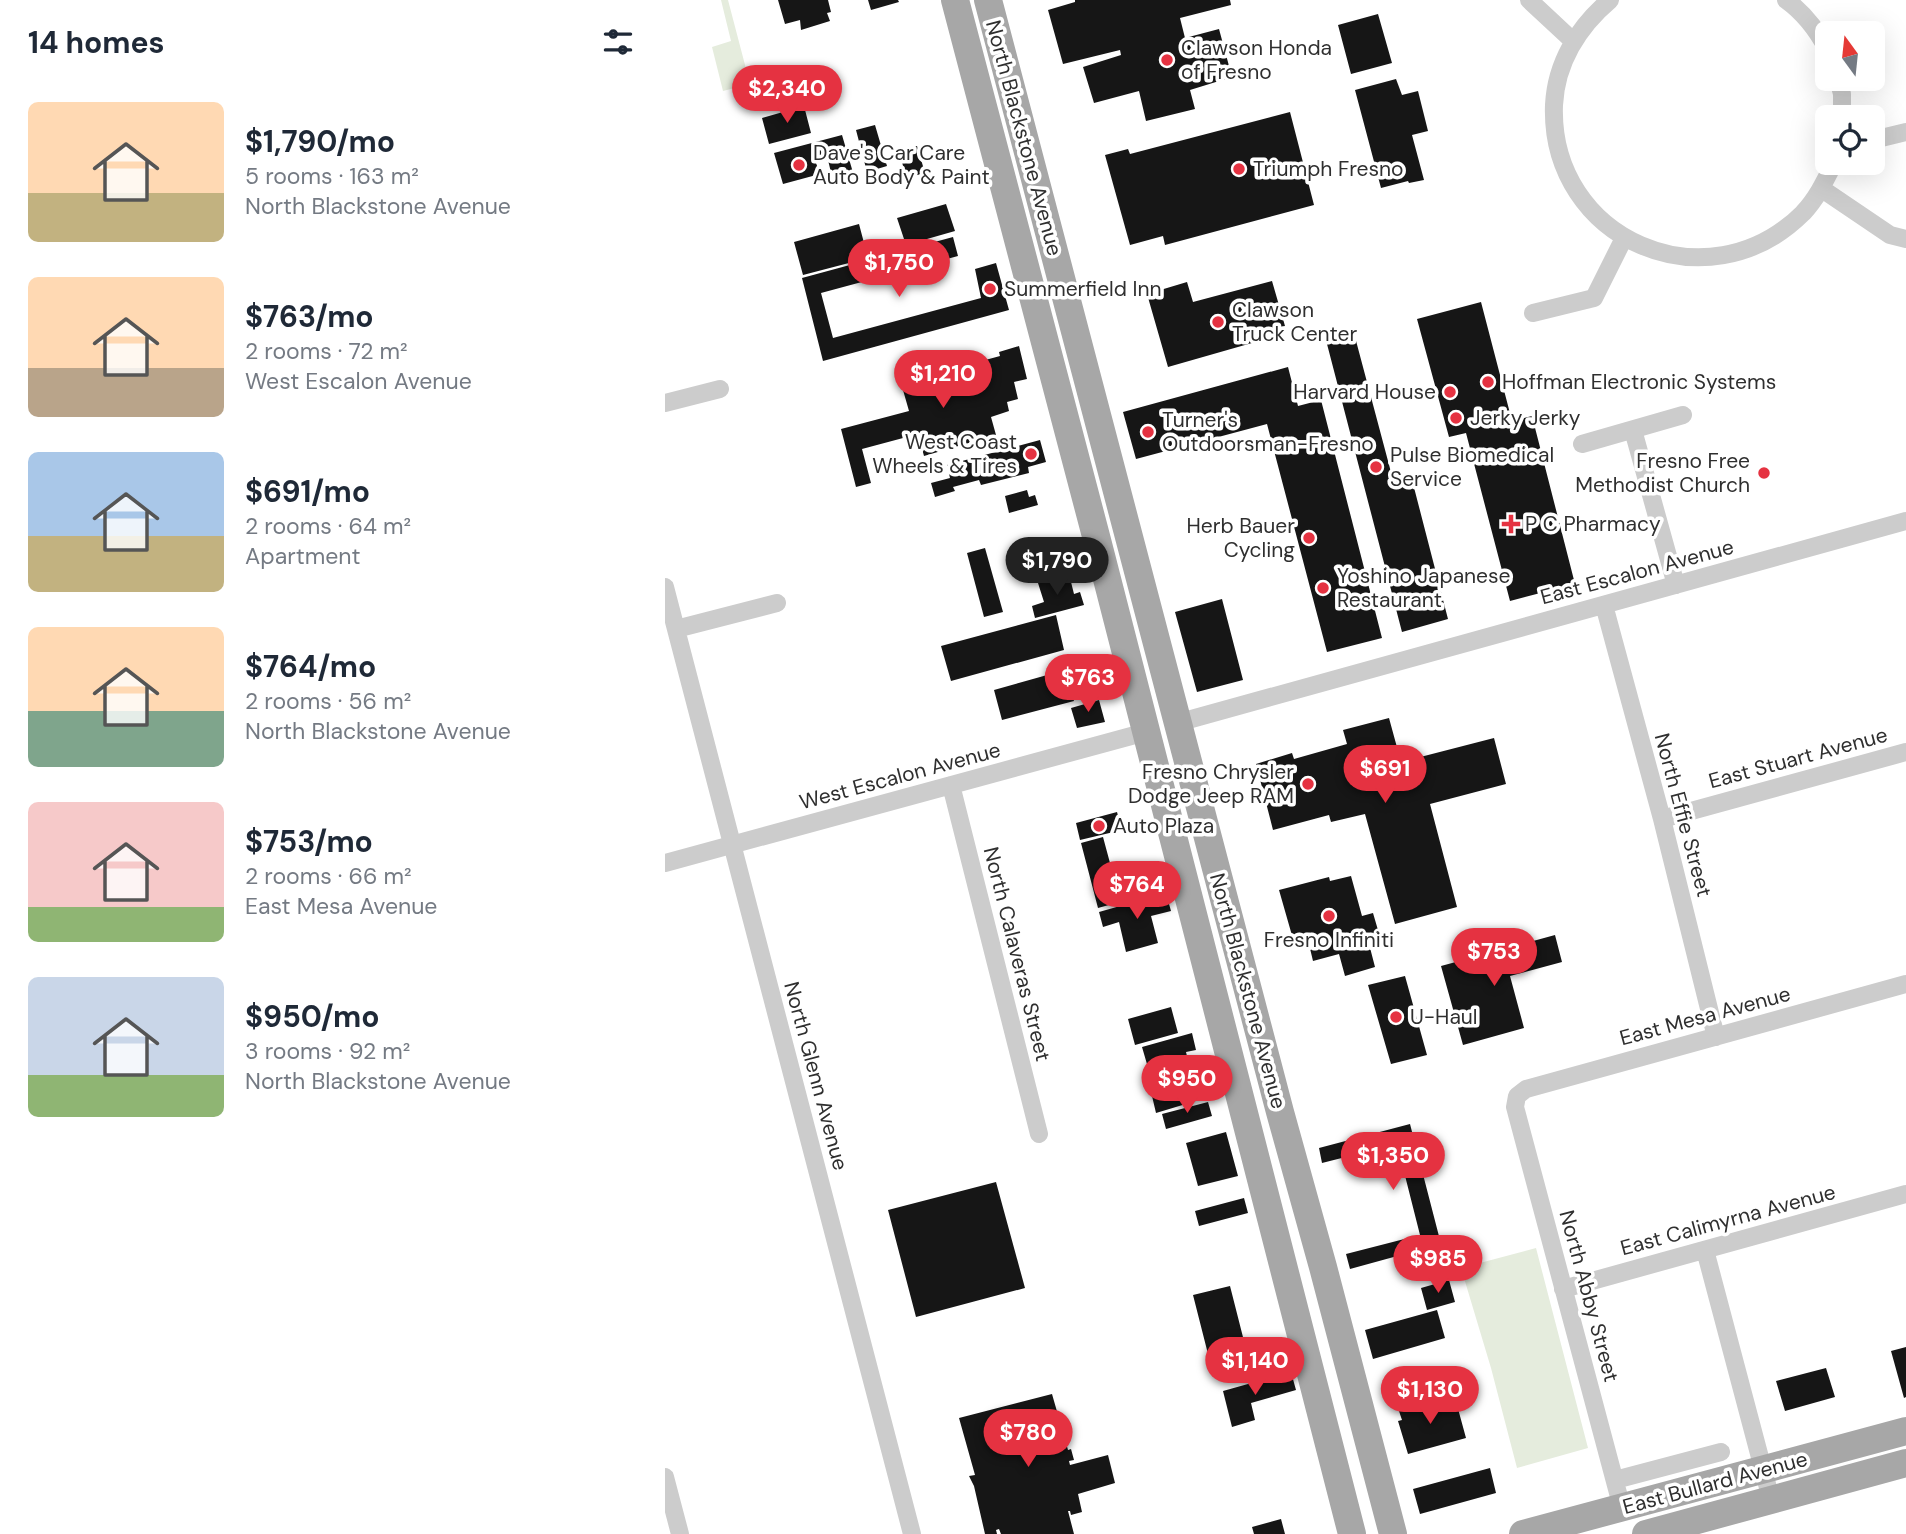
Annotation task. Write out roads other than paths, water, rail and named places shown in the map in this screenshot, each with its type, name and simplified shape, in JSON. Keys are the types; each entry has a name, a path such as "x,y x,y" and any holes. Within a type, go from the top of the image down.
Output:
{"main road":[{"name":"North Blackstone Avenue","path":"955,0 1352,1534"},
{"name":"North Blackstone Avenue","path":"988,0 1213,861 1393,1534"},
{"path":"1124,645 1141,655 1158,712 1177,723"},
{"path":"1146,732 1157,734 1169,749 1189,823 1213,861"},
{"name":"East Bullard Avenue","path":"1524,1534 1906,1431"},
{"name":"East Bullard Avenue","path":"1646,1534 1906,1462"}],"street":[{"path":"1529,0 1573,41"},
{"path":"1610,0 1592,15 1573,41 1561,67 1554,94 1553,122 1567,177 1582,201 1601,222 1624,238 1650,250 1677,257 1705,258 1733,254 1760,244 1784,230 1805,211 1822,189 1828,175"},
{"path":"1786,0 1797,8 1815,29"},
{"path":"1885,137 1906,132"},
{"path":"1822,189 1889,235 1906,239"},
{"path":"1532,313 1594,298 1624,238"},
{"path":"665,403 719,389"},
{"path":"1582,444 1683,415"},
{"path":"1633,429 1676,585"},
{"name":"East Escalon Avenue","path":"1177,723 1906,521"},
{"name":"North Glenn Avenue","path":"665,587 912,1534"},
{"path":"676,629 777,603"},
{"name":"North Effie Street","path":"1604,605 1716,1037"},
{"name":"West Escalon Avenue","path":"665,863 1146,732"},
{"name":"East Stuart Avenue","path":"1661,819 1906,752"},
{"name":"North Calaveras Street","path":"951,785 1038,1134"},
{"name":"East Mesa Avenue","path":"1517,1096 1526,1089 1906,984"},
{"name":"North Abby Street","path":"1517,1096 1515,1107 1622,1508"},
{"name":"East Calimyrna Avenue","path":"1563,1289 1906,1194"},
{"path":"1705,1250 1771,1499"},
{"path":"1615,1480 1721,1452"},
{"path":"665,1477 680,1534"}],"place":[{"name":"Clawson Honda of Fresno","path":"1167,60"},
{"name":"Dave's Car Care Auto Body & Paint","path":"799,165"},
{"name":"Triumph Fresno","path":"1239,169"},
{"name":"Summerfield Inn","path":"990,289"},
{"name":"Clawson Truck Center","path":"1218,322"},
{"name":"Hoffman Electronic Systems","path":"1488,382"},
{"name":"Harvard House","path":"1450,392"},
{"name":"Jerky Jerky","path":"1456,418"},
{"name":"Turner's Outdoorsman-Fresno","path":"1148,432"},
{"name":"West Coast Wheels & Tires","path":"1031,454"},
{"name":"Pulse Biomedical Service","path":"1376,467"},
{"name":"Fresno Free Methodist Church","path":"1764,473"},
{"name":"P C Pharmacy","path":"1511,524"},
{"name":"Herb Bauer Cycling","path":"1309,538"},
{"name":"Yoshino Japanese Restaurant","path":"1323,588"},
{"name":"Fresno Chrysler Dodge Jeep RAM","path":"1308,784"},
{"name":"Auto Plaza","path":"1099,826"},
{"name":"Fresno Infiniti","path":"1329,916"},
{"name":"U-Haul","path":"1396,1017"}]}
